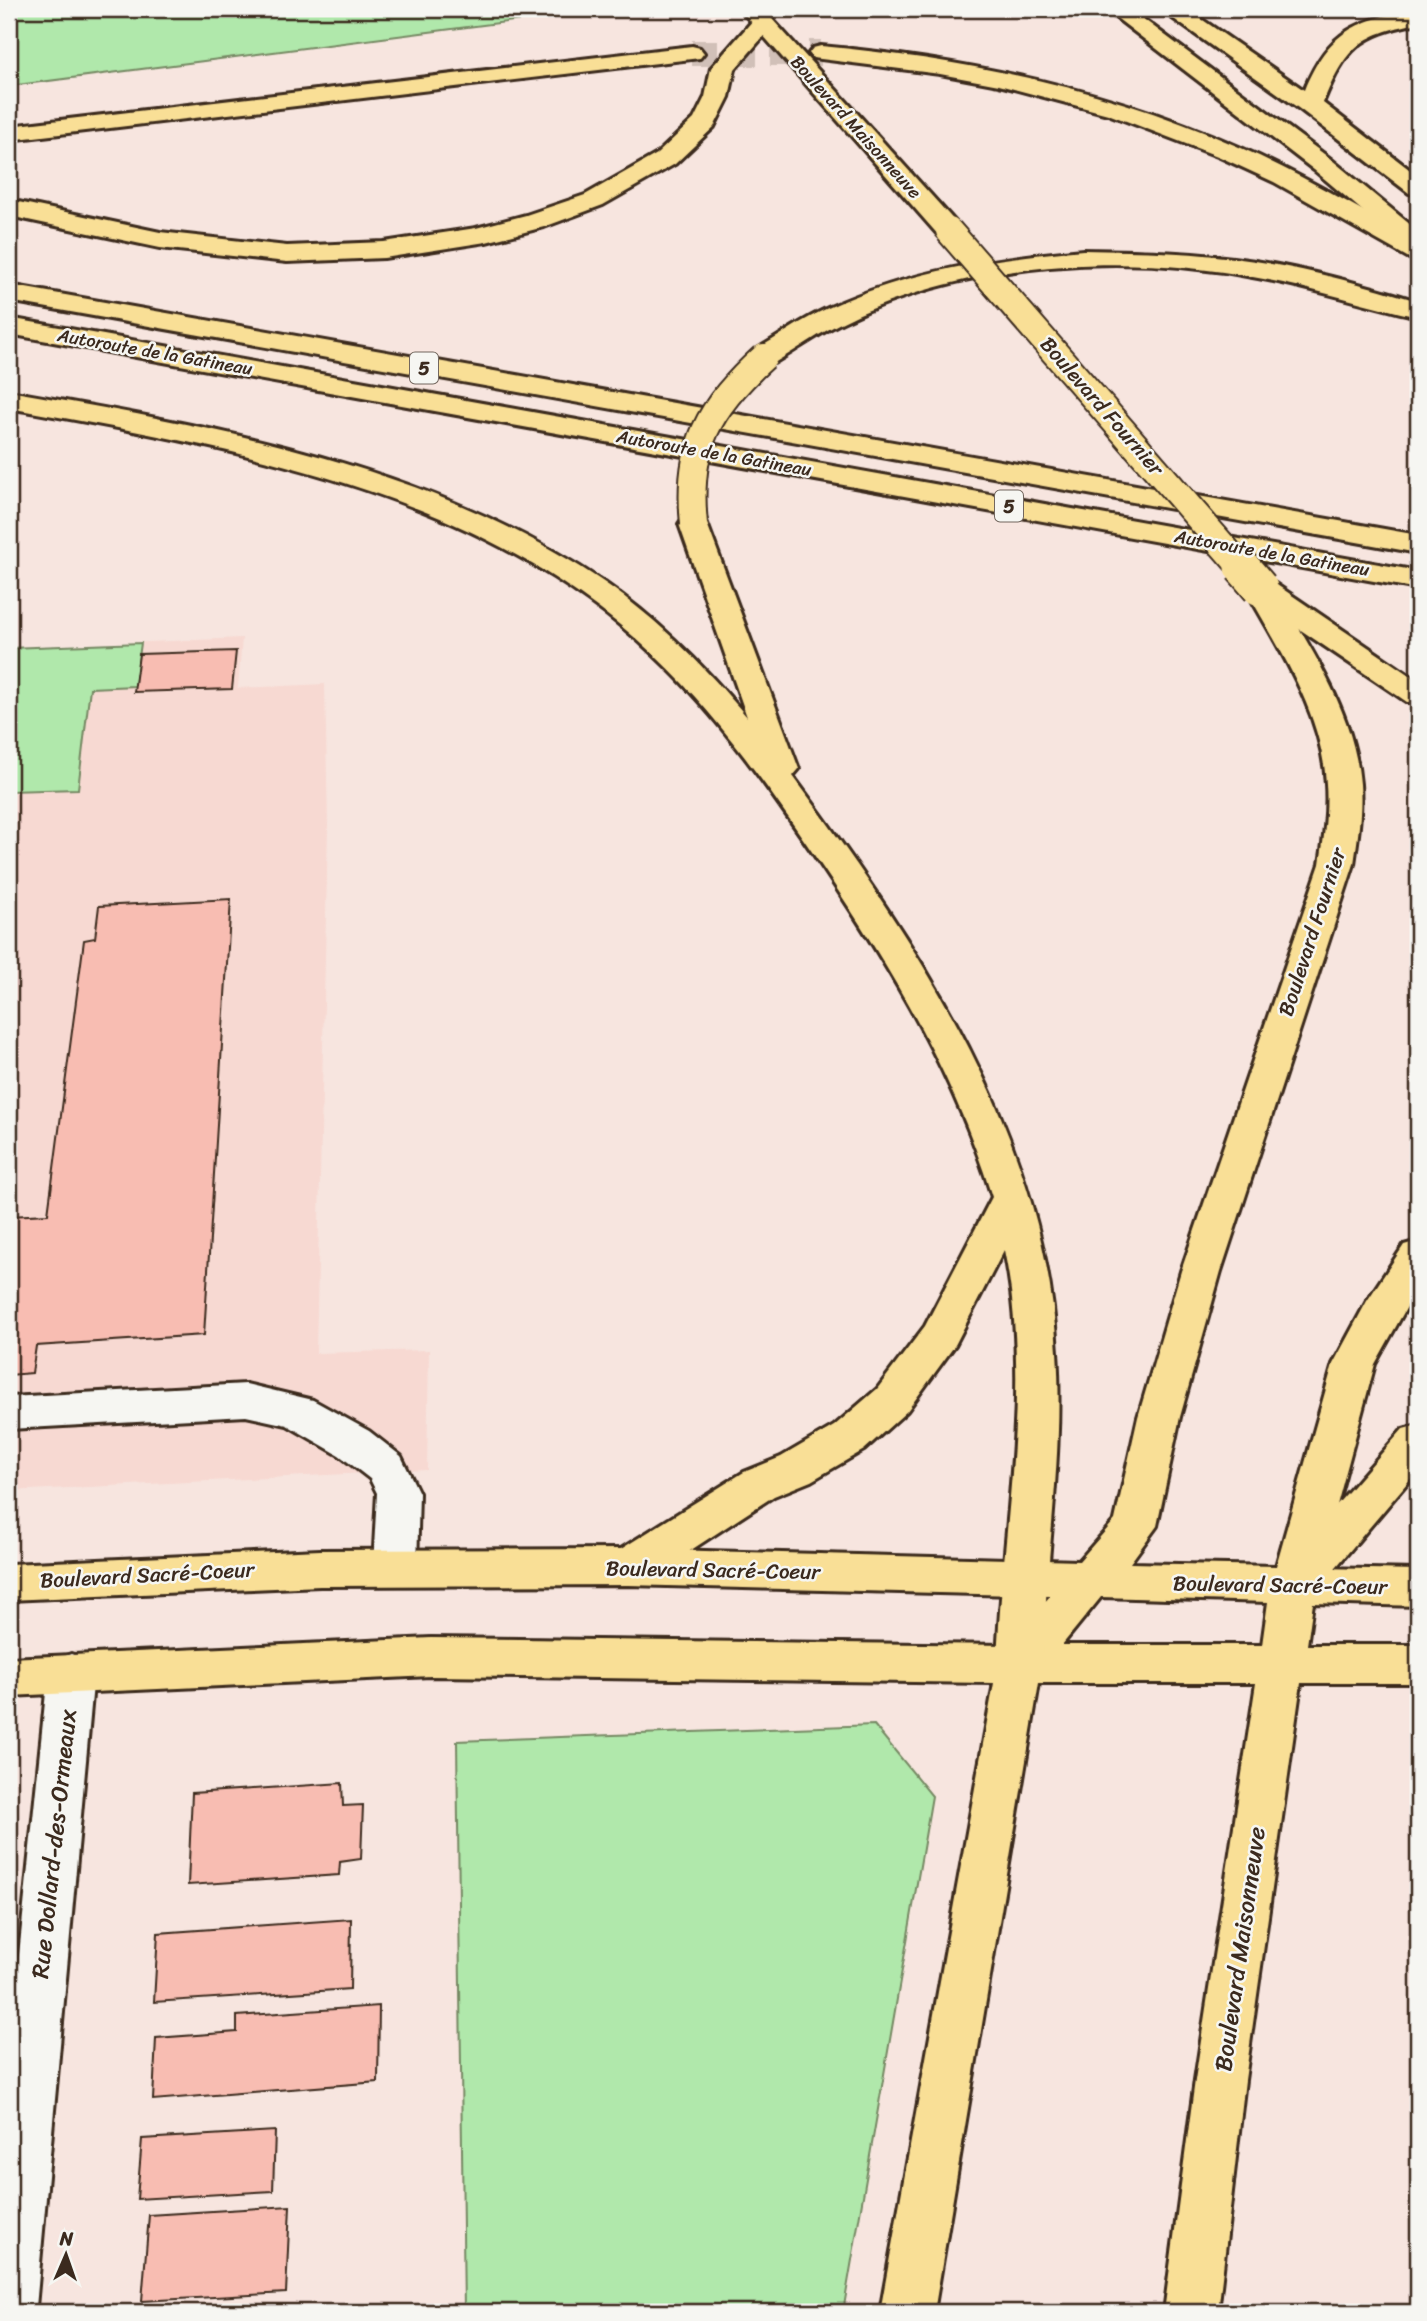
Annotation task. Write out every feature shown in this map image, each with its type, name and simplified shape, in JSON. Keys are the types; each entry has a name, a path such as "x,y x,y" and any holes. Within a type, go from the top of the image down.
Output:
{"main road":[{"path":"1116,9 1313,157 1371,217 1418,251"},
{"path":"1172,9 1310,105 1418,188"},
{"path":"9,208 160,240 264,252 354,253 477,236 535,221 594,200 666,159 705,122 717,97 723,68 757,16"},
{"name":"Boulevard Maisonneuve","path":"757,16 949,231"},
{"path":"1310,105 1325,65 1341,43 1370,27 1418,16"},
{"path":"9,133 692,53"},
{"path":"821,53 951,69 1093,104 1233,155 1371,217 1418,244"},
{"name":"Boulevard Fournier","path":"949,231 1260,588 1320,696 1332,725 1344,776 1346,812 1329,890 1174,1357 1135,1526 1020,1664"},
{"path":"792,800 733,627 706,562 694,524 690,482 694,451 716,407 764,357 813,324 869,299 958,274 1047,261 1143,258 1245,267 1348,287 1418,309"},
{"path":"9,276 214,330"},
{"name":"Autoroute de la Gatineau","path":"9,293 1418,544"},
{"name":"Autoroute de la Gatineau","path":"9,326 1418,580"},
{"path":"9,400 168,430 281,456 400,492 498,533 598,592 667,649 727,716 792,800 875,917 946,1034 985,1111 1012,1195 1026,1258 1037,1348 1038,1416 1023,1578 1020,1664 907,2312"},
{"path":"1260,588 1418,695"},
{"path":"629,1567 759,1483 796,1469 849,1438 892,1400 933,1346 1012,1195"},
{"path":"1293,1586 1354,1364 1381,1312 1418,1255"},
{"path":"1293,1586 1418,1441"},
{"name":"Boulevard Sacré-Coeur","path":"9,1582 395,1567 629,1567 1418,1588"},
{"name":"Boulevard Maisonneuve","path":"1191,2312 1220,2080 1293,1586"},
{"path":"9,1677 430,1657 1020,1664 1418,1664"}],"street":[{"path":"9,1413 246,1400 298,1410 354,1443 386,1468 398,1493 395,1567"},
{"name":"Rue Dollard-des-Ormeaux","path":"9,2307 71,1673"}],"shaded area":[{"path":"242,638 238,688 325,684 328,827 316,1353 429,1350 427,1470 9,1491 9,648"}],"green space":[{"path":"9,9 607,9 9,86"},
{"path":"141,643 135,686 90,688 78,789 9,791 9,648"},
{"path":"874,1725 932,1796 843,2312 464,2312 457,1741"}],"building":[{"path":"236,651 232,689 134,692 139,654"},
{"path":"231,899 204,1335 36,1346 32,1373 9,1375 9,1216 48,1214 84,940 95,938 99,906"},
{"path":"342,1783 343,1806 363,1805 361,1859 340,1862 339,1875 188,1885 192,1793"},
{"path":"351,1919 350,1989 154,2002 158,1933"},
{"path":"379,2006 378,2082 153,2100 156,2038 237,2032 237,2016"},
{"path":"275,2131 273,2191 137,2199 142,2139"},
{"path":"290,2206 286,2293 142,2301 149,2215"}],"tunnel":[{"path":"692,53 821,53"}]}
